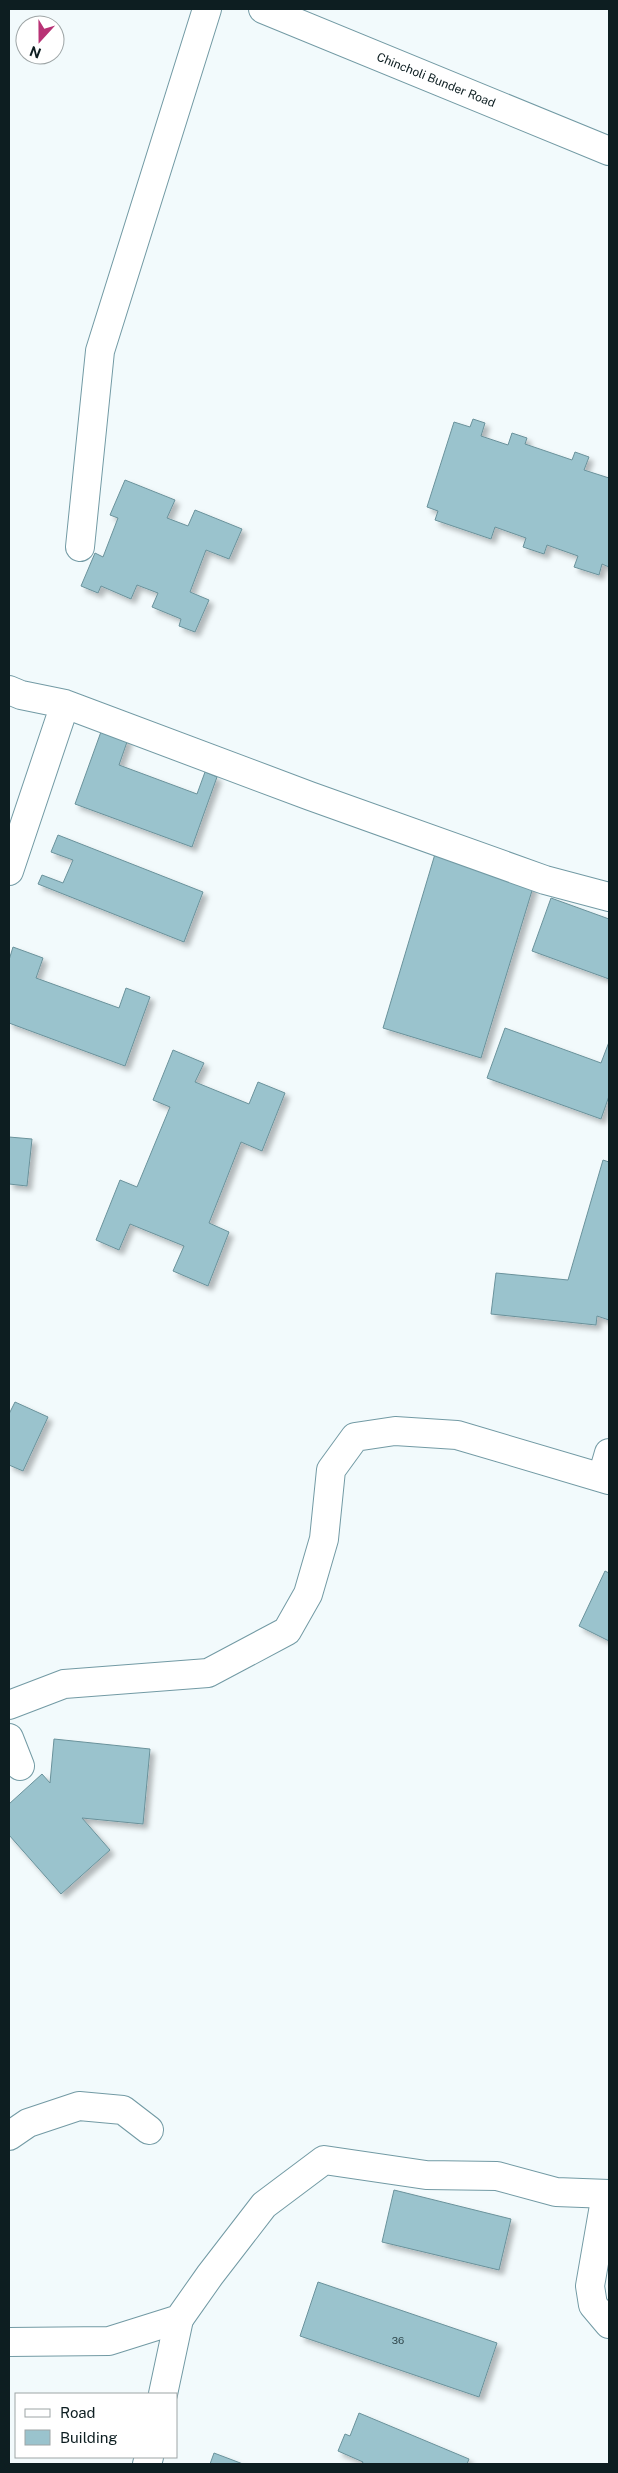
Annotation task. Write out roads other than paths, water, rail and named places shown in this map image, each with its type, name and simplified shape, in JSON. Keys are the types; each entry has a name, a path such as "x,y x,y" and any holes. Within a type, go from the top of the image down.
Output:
{"street":[{"path":"80,546 100,350 207,9"},
{"name":"Chincholi Bunder Road","path":"263,9 609,151"},
{"path":"9,690 21,695 65,704 310,796 545,880 609,897"},
{"path":"9,871 65,704"},
{"path":"9,1705 64,1684 208,1673 287,1631 308,1594 321,1548 331,1470 355,1437 394,1431 457,1435 607,1470"},
{"path":"9,1738 20,1766"},
{"path":"9,2136 28,2123 79,2106 122,2110 148,2130"},
{"path":"163,2393 179,2319 264,2205 324,2160 426,2175 497,2176 556,2192 607,2194 590,2286 593,2305 609,2324"},
{"path":"9,2342 109,2340 179,2319"}]}
